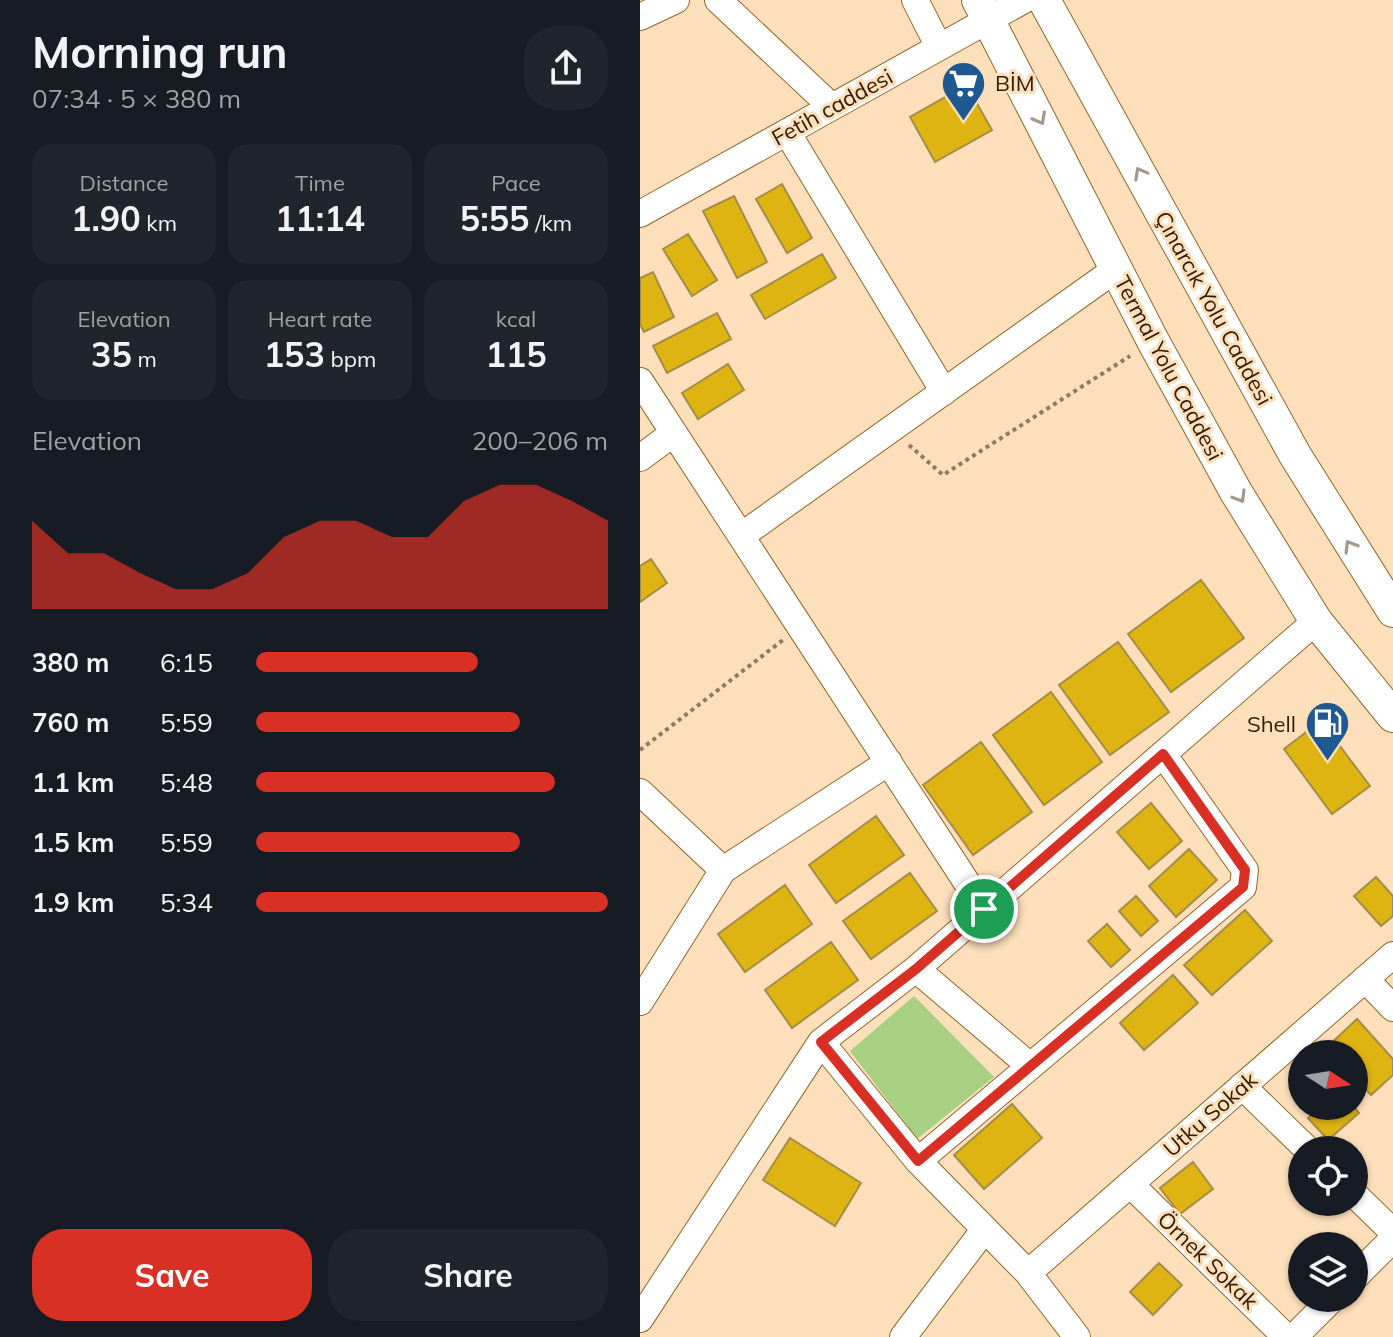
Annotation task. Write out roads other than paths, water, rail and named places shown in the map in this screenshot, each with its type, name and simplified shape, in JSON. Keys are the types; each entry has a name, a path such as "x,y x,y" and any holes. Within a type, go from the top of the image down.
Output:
{"main road":[{"name":"Çınarcık Yolu Caddesi","path":"1044,0 1295,455 1393,611"},
{"name":"Termal Yolu Caddesi","path":"983,10 1153,341 1236,492 1316,621 1393,716"}],"street":[{"path":"640,17 676,0"},
{"path":"718,0 832,107"},
{"path":"915,0 939,47"},
{"name":"Fetih caddesi","path":"640,214 939,47 983,10 1024,0"},
{"path":"787,132 944,392"},
{"path":"741,536 1116,269"},
{"path":"640,381 984,909"},
{"path":"640,458 674,433"},
{"path":"640,1319 821,1042 916,969 1316,621"},
{"path":"918,1161 1243,887 1245,870 1163,754"},
{"path":"640,1002 723,870 889,762"},
{"path":"640,792 723,870"},
{"name":"Utku Sokak","path":"1028,1273 1393,955"},
{"path":"916,969 1030,1066"},
{"path":"1365,979 1393,1008"},
{"path":"821,1042 918,1161 1028,1273 1077,1337"},
{"path":"1242,1086 1294,1136"},
{"name":"Örnek Sokak","path":"1130,1184 1286,1337"},
{"path":"1368,1208 1393,1232"},
{"path":"903,1337 984,1230"},
{"path":"1368,1264 1393,1239"},
{"path":"1294,1337 1319,1312"},
{"path":"640,1328 653,1337"}],"place":[{"name":"BİM","path":"964,122"},
{"name":"Shell","path":"1327,763"}]}
